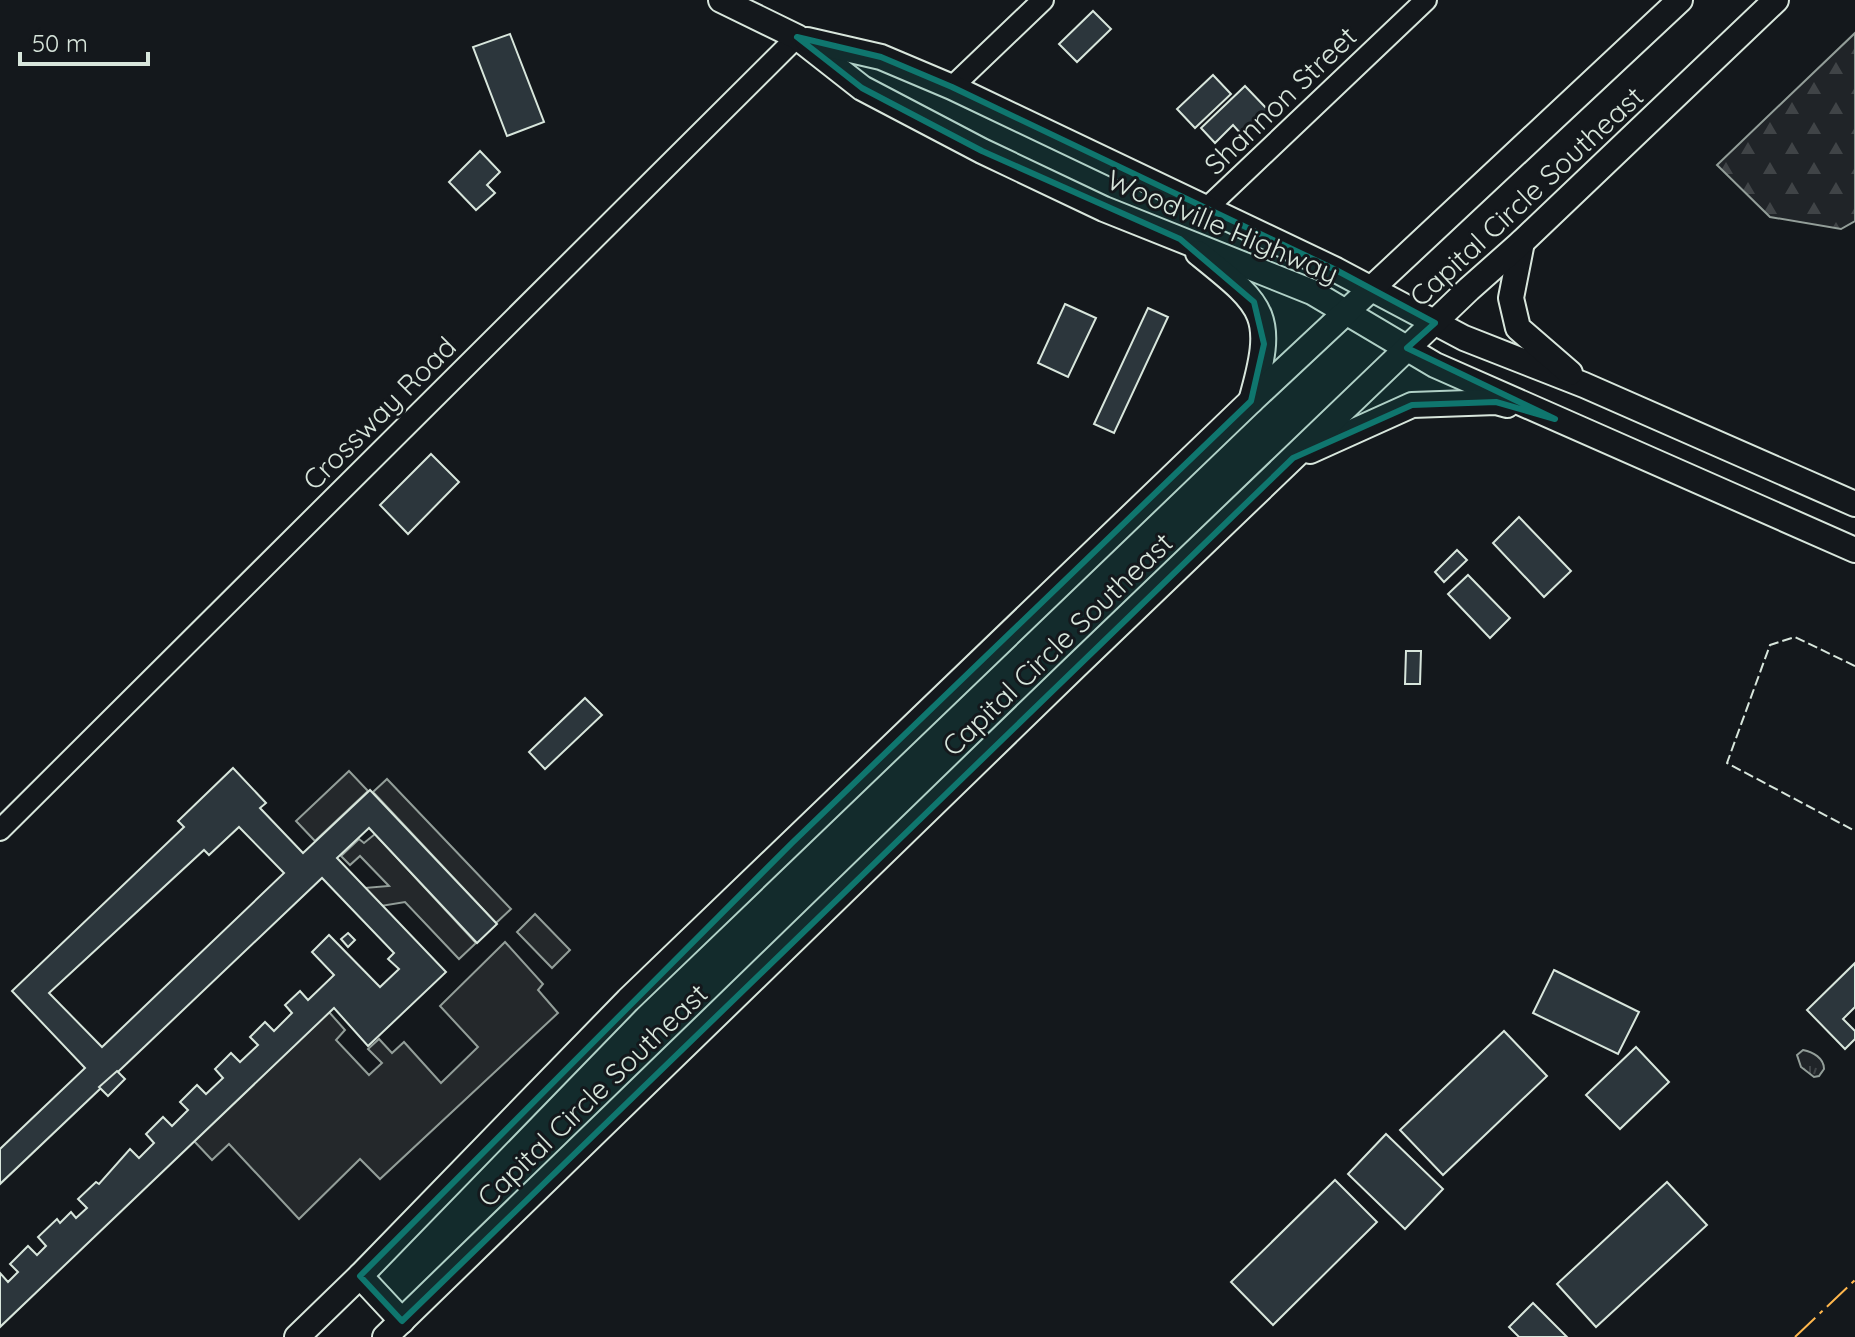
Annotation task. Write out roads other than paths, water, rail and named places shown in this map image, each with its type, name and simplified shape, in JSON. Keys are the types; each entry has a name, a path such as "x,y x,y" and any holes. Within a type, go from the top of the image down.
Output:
{"main road":[{"name":"Woodville Highway","path":"721,0 797,37 862,88 1104,209 1312,292 1435,365 1855,550"},
{"name":"Capital Circle Southeast","path":"297,1337 628,1000 1251,401 1680,0"},
{"name":"Capital Circle Southeast","path":"394,1329 1407,348 1776,0"},
{"name":"Woodville Highway","path":"797,37 881,57 952,87 1208,207 1464,338 1584,385 1855,504"},
{"path":"1180,239 1243,290 1258,312 1263,329 1263,361 1251,401"},
{"path":"1522,242 1511,298 1518,328 1584,385"},
{"path":"1293,458 1412,405 1496,402 1555,419"},
{"path":"360,1276 394,1329"}],"street":[{"path":"952,87 1043,0"},
{"name":"Shannon Street","path":"1208,207 1426,0"},
{"name":"Crossway Road","path":"0,830 797,37"}]}
